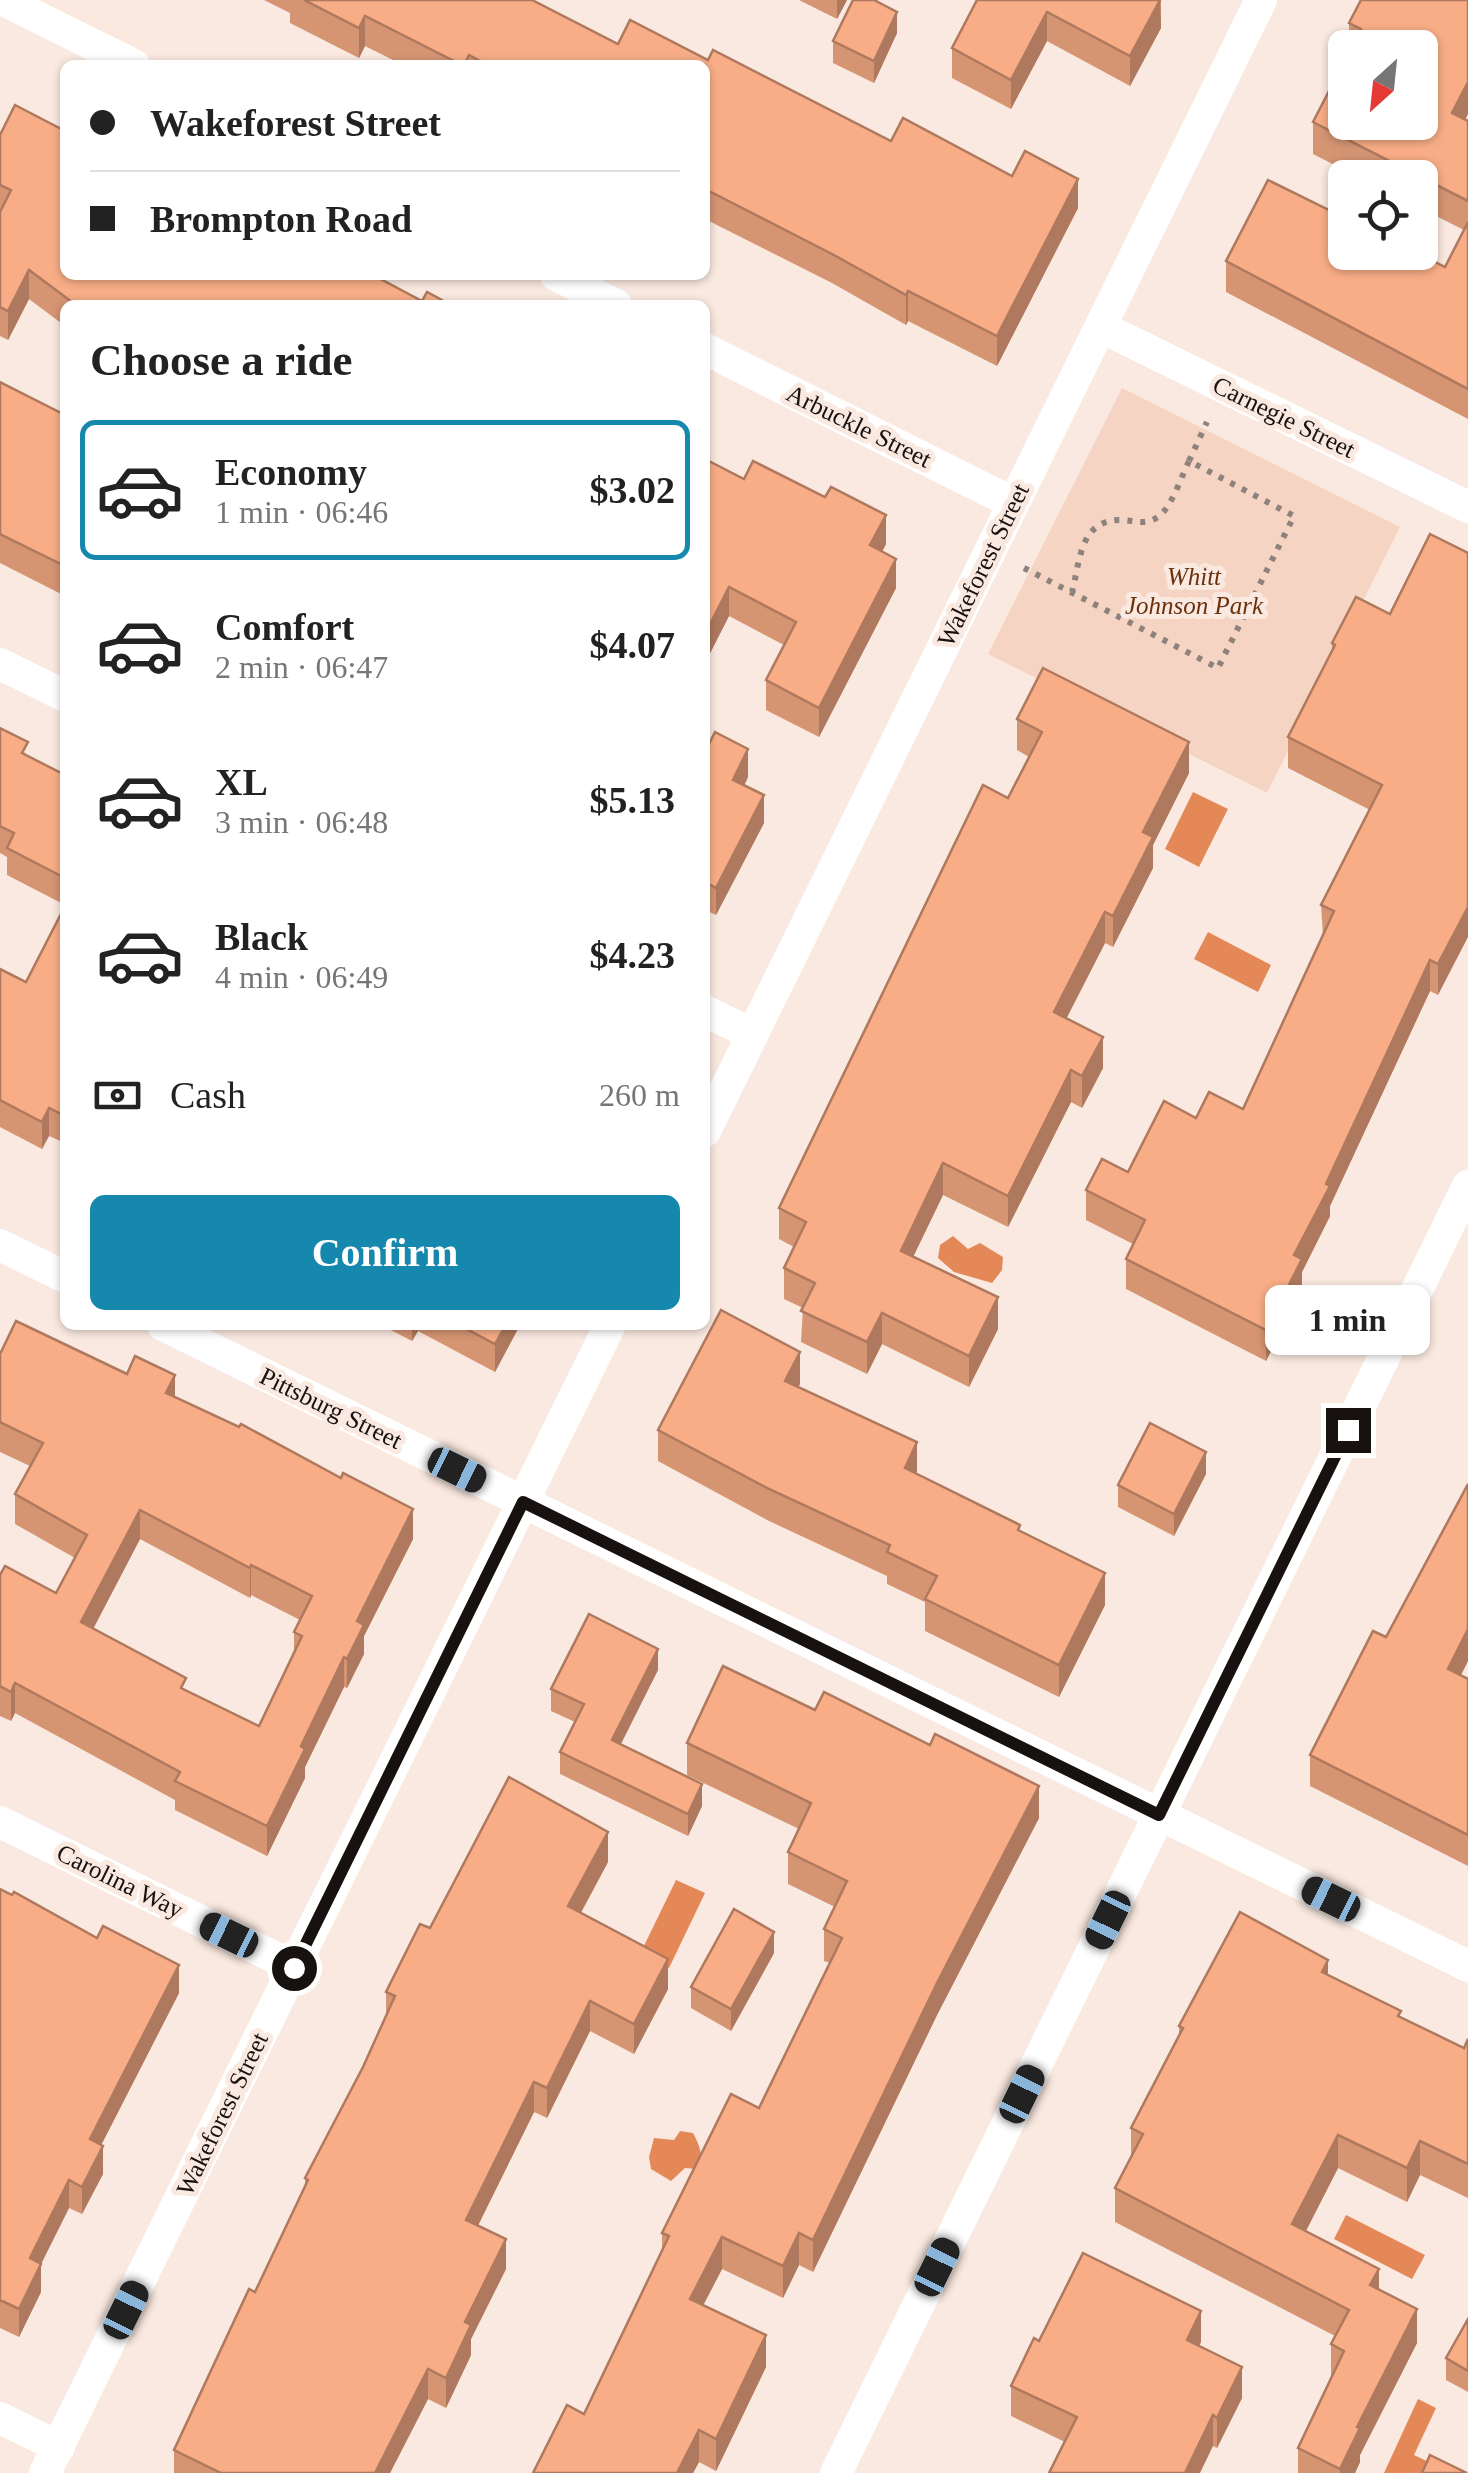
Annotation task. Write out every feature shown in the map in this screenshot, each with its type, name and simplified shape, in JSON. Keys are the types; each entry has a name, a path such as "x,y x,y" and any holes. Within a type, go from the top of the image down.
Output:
{"street":[{"path":"3,0 124,60"},
{"name":"Wakeforest Street","path":"710,1121 1261,0"},
{"path":"566,280 606,300"},
{"name":"Carnegie Street","path":"1100,327 1468,507"},
{"name":"Arbuckle Street","path":"710,352 1013,503"},
{"path":"0,664 60,694"},
{"path":"710,1013 752,1034"},
{"path":"836,2473 1468,1186"},
{"path":"0,1245 60,1275"},
{"name":"Pittsburg Street","path":"173,1330 1468,1966"},
{"name":"Wakeforest Street","path":"52,2460 608,1330"},
{"name":"Carolina Way","path":"0,1822 294,1968"},
{"path":"0,2418 52,2460"}],"path":[{"path":"990,551 1218,668 1294,516 1189,461 1161,515 1143,524 1116,520 1093,528 1080,550 1072,592"}],"green space":[{"name":"Whitt Johnson Park","path":"1122,388 1400,527 1267,793 988,654"}],"shaded area":[{"path":"1193,792 1228,809 1199,867 1165,849"},
{"path":"1208,932 1271,965 1258,992 1194,959"},
{"path":"953,1236 968,1249 980,1243 1003,1257 1002,1270 992,1283 954,1272 938,1258 940,1245"},
{"path":"676,1880 705,1893 669,1968 640,1954"},
{"path":"680,2131 693,2133 700,2160 697,2169 685,2168 671,2181 651,2169 649,2157 654,2138 674,2140"},
{"path":"1346,2215 1425,2255 1412,2279 1334,2239"},
{"path":"1418,2399 1436,2408 1414,2455 1429,2462 1424,2473 1384,2473"}],"building":[{"path":"304,0 532,0 618,44 630,20 708,60 478,60 469,55 466,60 452,60 365,16 359,28"},
{"path":"853,0 874,0 897,12 874,61 833,41"},
{"path":"977,0 1160,0 1130,56 1047,12 1011,80 952,48"},
{"path":"1361,0 1468,0 1468,82 1452,113 1468,121 1468,201 1438,186 1438,160 1388,160 1348,140 1438,140 1438,30 1360,30 1349,23"},
{"path":"713,50 891,141 903,118 1012,176 1025,151 1078,179 997,336 908,291 906,295 710,192 708,60"},
{"path":"1328,93 1328,130 1313,122"},
{"path":"15,105 60,128 60,280 382,280 420,300 69,300 29,270 8,311 0,307 0,212 11,190 0,185 0,135"},
{"path":"1268,180 1328,210 1328,270 1438,270 1438,263 1445,267 1468,222 1468,389 1226,261"},
{"path":"427,292 442,300 423,300"},
{"path":"0,382 60,412 60,564 0,534"},
{"path":"753,461 825,497 831,487 886,515 870,545 896,559 819,708 766,680 796,622 729,587 710,624 710,462 744,479"},
{"path":"1430,534 1468,553 1468,907 1438,964 1430,960 1326,1184 1330,1186 1294,1255 1302,1259 1266,1330 1126,1259 1145,1220 1086,1190 1102,1159 1128,1172 1164,1101 1196,1118 1209,1092 1243,1109 1334,911 1321,905 1382,785 1288,737 1356,597 1390,614"},
{"path":"1043,668 1189,742 1143,832 1153,837 1113,916 1105,912 1054,1012 1103,1037 1082,1076 1071,1070 1008,1196 943,1163 901,1251 998,1297 969,1356 882,1313 867,1342 801,1311 815,1283 784,1268 806,1222 779,1208 983,785 1008,798 1042,732 1017,719"},
{"path":"0,728 28,742 22,753 60,772 60,875 7,848 14,833 0,826"},
{"path":"715,732 748,749 733,780 764,795 716,888 710,885 710,742"},
{"path":"60,916 60,1114 49,1108 42,1122 0,1100 0,969 26,982"},
{"path":"721,1310 800,1352 785,1381 917,1442 905,1468 1105,1573 1059,1665 925,1599 937,1576 887,1552 890,1545 769,1489 658,1430"},
{"path":"16,1321 127,1374 135,1356 175,1375 166,1393 239,1427 241,1424 341,1478 343,1473 413,1509 357,1621 364,1625 301,1746 305,1749 267,1826 175,1781 180,1772 15,1683 11,1692 0,1686 0,1575 5,1566 56,1593 87,1535 15,1494 43,1443 0,1422 0,1354","holes":["140,1510 250,1568 251,1565 312,1596 294,1632 302,1636 259,1726 181,1688 186,1678 81,1622"]},
{"path":"468,1330 503,1330 495,1344"},
{"path":"1150,1423 1206,1452 1174,1514 1118,1485"},
{"path":"1468,1484 1468,1629 1448,1669 1468,1679 1468,1835 1310,1755 1373,1631 1386,1637"},
{"path":"589,1614 658,1649 612,1740 702,1784 688,1814 560,1752 584,1704 551,1689"},
{"path":"723,1666 815,1710 824,1692 930,1745 935,1734 1039,1786 937,1983 813,2240 799,2233 783,2266 722,2237 690,2299 766,2335 716,2439 699,2430 677,2473 533,2473 567,2405 584,2414 669,2236 662,2233 731,2094 759,2108 842,1938 824,1929 847,1881 788,1852 811,1803 687,1743"},
{"path":"509,1777 608,1832 568,1906 668,1959 634,2024 590,2001 547,2088 534,2082 466,2220 506,2239 465,2322 471,2325 446,2378 428,2369 375,2473 221,2473 174,2450 249,2289 255,2292 308,2180 305,2178 363,2067 395,1996 386,1992 420,1924 430,1928"},
{"path":"0,1889 12,1895 14,1892 97,1938 103,1926 179,1965 90,2139 103,2146 82,2187 69,2180 30,2258 41,2264 19,2309 0,2300"},
{"path":"734,1909 774,1932 731,2009 691,1987"},
{"path":"1240,1912 1328,1960 1322,1972 1401,2011 1398,2016 1464,2048 1468,2039 1468,2164 1420,2141 1407,2168 1338,2135 1292,2224 1379,2269 1370,2285 1417,2309 1340,2469 1298,2448 1344,2351 1331,2344 1349,2310 1115,2188 1143,2134 1131,2128 1183,2028 1179,2026"},
{"path":"1083,2253 1201,2311 1187,2340 1242,2367 1185,2473 1049,2473 1077,2417 1011,2386 1034,2338 1039,2341"},
{"path":"1468,2319 1468,2371 1446,2358"},
{"path":"1430,2455 1467,2473 1422,2473"}],"route":[{"path":"294,1968 523,1502 1159,1815 1348,1430"}]}
